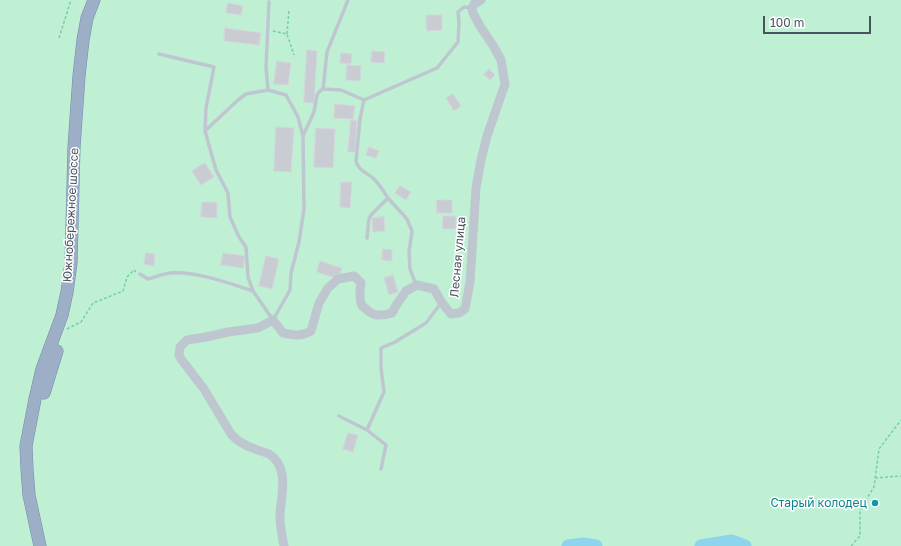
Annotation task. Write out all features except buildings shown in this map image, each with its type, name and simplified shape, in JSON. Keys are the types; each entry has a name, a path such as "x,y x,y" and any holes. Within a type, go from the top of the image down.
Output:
{"highway":[{"name":"Южнобережное шоссе","path":"40,546 29,495 26,446 32,411 42,369 62,315 67,292 71,264 74,147 79,76 87,18 94,0"},
{"name":"Южнобережное шоссе","path":"45,546 35,498 33,448 35,426 73,294 77,266 83,78 93,20 101,0"}],"street":[{"path":"472,8 474,4 481,0"},
{"name":"Лесная улица","path":"417,285 434,289 442,303 451,314 460,314 465,309 470,282 476,188 487,136 505,84 501,60 480,26 472,8"},
{"path":"284,546 280,516 282,475 280,468 269,454 253,449 236,440 231,434 204,389 181,359 179,355 180,347 186,340 258,328 273,320 283,333 296,336 304,335 311,331 319,303 328,288 338,278 354,276 361,283 361,305 370,314 376,316 392,313 406,291 417,285"}],"lane":[{"path":"303,136 314,112 317,95 323,89 327,52 348,0"},
{"path":"268,90 266,67 269,2"},
{"path":"323,89 341,90 364,100 437,68 458,42 458,12 464,8 472,8"},
{"path":"159,54 214,67 206,108 205,131 216,170 228,193 230,217 246,247 248,277 253,291 273,320 290,290 291,273 299,242 304,209 303,136 298,117 286,95 268,90 246,94 205,131"},
{"path":"364,100 360,119 356,161 357,166 376,181 388,198 407,219 412,231 409,252 410,269 417,285"},
{"path":"366,238 371,214 388,198"},
{"path":"140,274 148,279 168,273 184,274 218,280 253,291"},
{"path":"367,430 384,392 381,368 381,348 395,342 426,323 442,303"},
{"path":"340,416 367,430 386,446 381,469"}],"path":[{"path":"59,38 71,0"},
{"path":"289,10 287,34 294,55"},
{"path":"268,29 287,34"},
{"path":"63,331 81,322 93,303 123,291 127,277 134,270 140,274"},
{"path":"851,546 860,536 860,510 874,487 879,449 901,420"},
{"path":"875,478 901,476"}],"green space":[{"path":"0,0 901,0 901,546 0,546"}],"waterway":[{"path":"701,546 732,541 745,546"},
{"path":"568,546 583,544 596,546"}],"place":[{"name":"Старый колодец","path":"875,503"}]}
